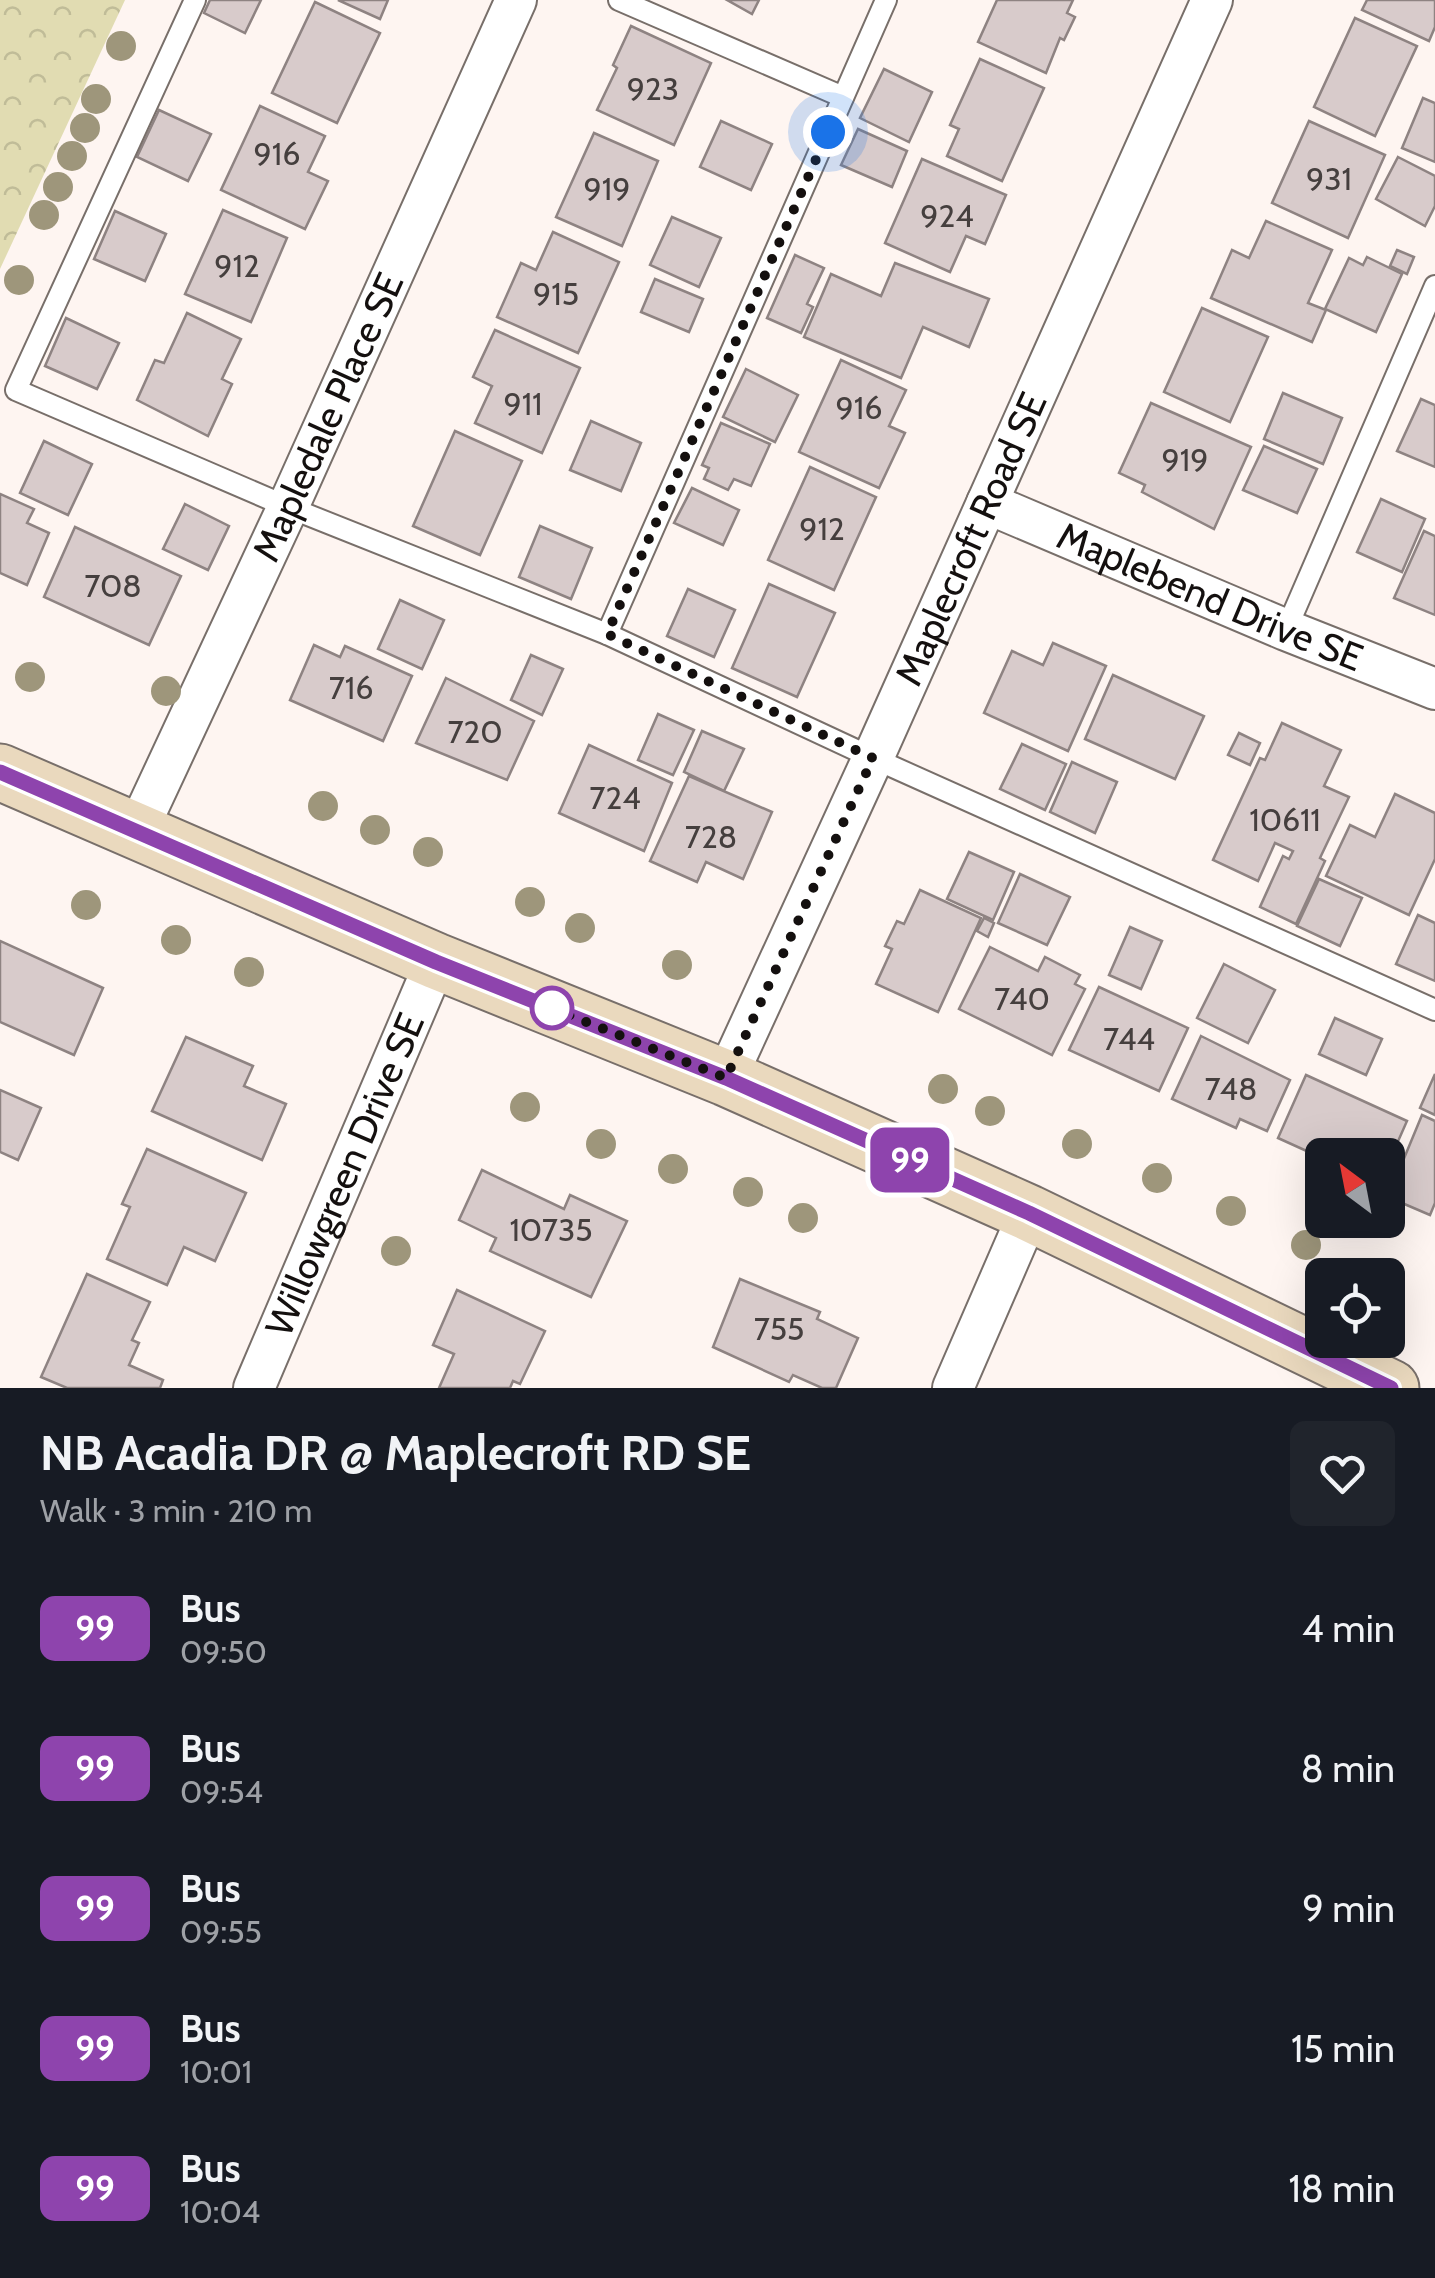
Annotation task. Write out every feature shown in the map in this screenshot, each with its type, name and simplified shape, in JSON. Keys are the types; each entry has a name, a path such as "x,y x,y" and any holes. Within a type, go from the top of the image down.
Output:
{"street":[{"name":"Mapledale Place SE","path":"136,833 516,0"},
{"name":"Maplecroft Road SE","path":"726,1078 1212,0"},
{"name":"Maplebend Drive SE","path":"987,503 1435,689"},
{"path":"0,772 436,962 726,1078 1029,1213 1391,1388"},
{"name":"Willowgreen Drive SE","path":"254,1388 436,962"},
{"path":"953,1388 1029,1213"}],"lane":[{"path":"194,0 16,390 288,506 607,634 1435,1010"},
{"path":"618,0 843,96"},
{"path":"607,634 886,0"},
{"path":"1286,630 1435,286"}],"green space":[{"path":"0,0 125,0 0,269"}],"building":[{"path":"210,0 261,0 245,33 204,13"},
{"path":"338,0 388,0 380,19"},
{"path":"727,0 759,0 752,14"},
{"path":"997,0 1073,0 1067,13 1075,17 1064,40 1060,38 1046,73 978,42"},
{"path":"1367,0 1435,0 1435,27 1429,41 1362,10"},
{"path":"315,2 380,33 337,123 272,93"},
{"path":"1355,18 1417,46 1375,136 1314,107"},
{"path":"631,26 711,63 674,145 597,110"},
{"path":"980,59 1044,88 1002,181 947,156 959,129 950,125"},
{"path":"884,69 932,92 909,142 860,118"},
{"path":"1423,98 1435,103 1435,162 1402,148"},
{"path":"260,106 325,136 308,172 328,181 305,229 221,190"},
{"path":"159,110 211,134 188,181 137,157"},
{"path":"721,121 772,144 751,190 700,167"},
{"path":"1309,121 1385,155 1348,238 1272,203"},
{"path":"858,129 907,151 892,187 841,165"},
{"path":"594,133 658,161 622,246 556,217"},
{"path":"1398,157 1435,176 1435,206 1425,226 1376,199"},
{"path":"922,159 1006,195 985,244 966,236 950,272 885,243"},
{"path":"223,210 287,238 251,322 185,294"},
{"path":"115,211 166,234 145,281 94,259"},
{"path":"672,217 721,238 699,287 650,265"},
{"path":"1266,221 1332,250 1308,303 1326,310 1312,342 1211,298 1232,250 1249,258"},
{"path":"553,232 619,262 578,353 497,317 521,263 536,270"},
{"path":"1397,250 1414,257 1407,274 1390,266"},
{"path":"795,255 824,268 807,304 813,307 801,333 767,318"},
{"path":"1367,257 1402,274 1376,332 1325,309 1349,258 1363,265"},
{"path":"895,263 989,299 969,347 923,327 901,378 804,337 831,274 881,296"},
{"path":"655,279 703,299 689,332 641,312"},
{"path":"1202,308 1268,337 1230,422 1164,392"},
{"path":"187,313 241,339 222,379 232,384 208,436 137,400 155,360 164,363"},
{"path":"66,318 119,343 97,389 45,366"},
{"path":"495,330 580,368 542,453 475,423 492,386 473,377"},
{"path":"841,360 906,390 889,426 905,433 879,488 799,452"},
{"path":"746,369 798,395 775,442 723,417"},
{"path":"1283,393 1342,418 1323,464 1264,439"},
{"path":"1421,399 1435,405 1435,467 1397,451"},
{"path":"1151,403 1251,447 1214,529 1142,492 1145,485 1119,473"},
{"path":"591,421 641,443 621,491 570,470"},
{"path":"721,423 770,444 751,486 734,479 728,490 704,479 709,468 702,465"},
{"path":"455,431 522,461 480,555 413,526"},
{"path":"44,441 92,464 68,515 20,493"},
{"path":"1264,446 1317,469 1297,513 1243,490"},
{"path":"810,467 876,497 834,590 768,560"},
{"path":"692,488 739,510 723,545 674,523"},
{"path":"0,494 34,509 27,523 49,533 27,585 0,573"},
{"path":"1381,499 1425,519 1402,572 1357,552"},
{"path":"185,504 229,526 208,570 163,549"},
{"path":"540,526 592,548 571,599 519,577"},
{"path":"75,527 181,576 149,645 44,597"},
{"path":"1424,531 1435,536 1435,615 1394,598"},
{"path":"769,584 835,613 797,697 732,668"},
{"path":"688,589 735,610 714,657 667,636"},
{"path":"400,600 444,620 422,669 378,649"},
{"path":"1053,643 1106,666 1068,751 984,713 1012,651 1043,665"},
{"path":"314,645 340,657 345,646 412,676 383,741 290,700"},
{"path":"531,655 563,669 542,715 511,700"},
{"path":"1113,675 1204,716 1175,779 1085,739"},
{"path":"446,678 534,721 507,780 416,743"},
{"path":"658,714 694,730 673,775 638,760"},
{"path":"1282,723 1341,750 1324,786 1349,797 1320,858 1325,861 1296,924 1260,907 1283,856 1289,859 1293,851 1275,843 1258,881 1213,860 1260,758 1265,760"},
{"path":"702,731 744,749 724,791 684,772"},
{"path":"1239,733 1260,743 1250,765 1228,755"},
{"path":"1022,744 1066,764 1045,810 1000,789"},
{"path":"589,745 672,783 644,851 559,813"},
{"path":"1072,762 1117,782 1095,833 1050,812"},
{"path":"689,776 772,812 743,879 706,862 697,882 650,861"},
{"path":"1395,794 1435,813 1435,859 1409,915 1326,876 1350,825 1375,837"},
{"path":"969,852 1014,872 993,920 947,899"},
{"path":"1020,874 1070,897 1047,945 998,923"},
{"path":"1319,879 1362,898 1340,946 1297,926"},
{"path":"920,890 981,918 938,1012 876,984 892,949 885,946 897,921 904,924"},
{"path":"1418,915 1435,923 1435,981 1396,964"},
{"path":"984,918 994,923 988,937 977,931"},
{"path":"1130,927 1162,941 1141,989 1109,975"},
{"path":"0,941 103,988 74,1055 0,1022"},
{"path":"990,947 1038,971 1045,957 1080,975 1075,984 1085,989 1052,1055 959,1009"},
{"path":"1224,964 1275,990 1248,1043 1197,1018"},
{"path":"1099,987 1188,1028 1159,1091 1069,1050"},
{"path":"1335,1018 1382,1039 1366,1075 1319,1054"},
{"path":"1201,1036 1290,1080 1267,1131 1240,1119 1236,1128 1172,1099"},
{"path":"186,1037 253,1066 244,1086 286,1104 262,1160 152,1111"},
{"path":"1435,1074 1435,1115 1420,1108"},
{"path":"1306,1075 1407,1121 1399,1138 1305,1138 1305,1150 1278,1138"},
{"path":"0,1090 41,1108 18,1160 0,1152"},
{"path":"1422,1115 1435,1121 1435,1203 1430,1215 1405,1204 1405,1156"},
{"path":"147,1149 246,1193 215,1261 184,1247 167,1285 107,1259 130,1207 122,1204"},
{"path":"482,1170 564,1209 570,1195 627,1221 591,1297 490,1251 496,1238 459,1220"},
{"path":"87,1274 150,1302 132,1340 139,1343 129,1365 163,1380 160,1388 67,1388 41,1377"},
{"path":"740,1279 820,1312 817,1319 858,1338 836,1388 822,1388 793,1375 789,1382 713,1347"},
{"path":"457,1290 545,1331 520,1384 513,1381 510,1388 439,1388 454,1354 433,1345"}],"bus line":[{"name":"99","path":"0,772 436,962 726,1078 1029,1213 1391,1388"}],"route":[{"path":"552,1008 544,1005 726,1078 873,758 607,634 828,132"}]}
